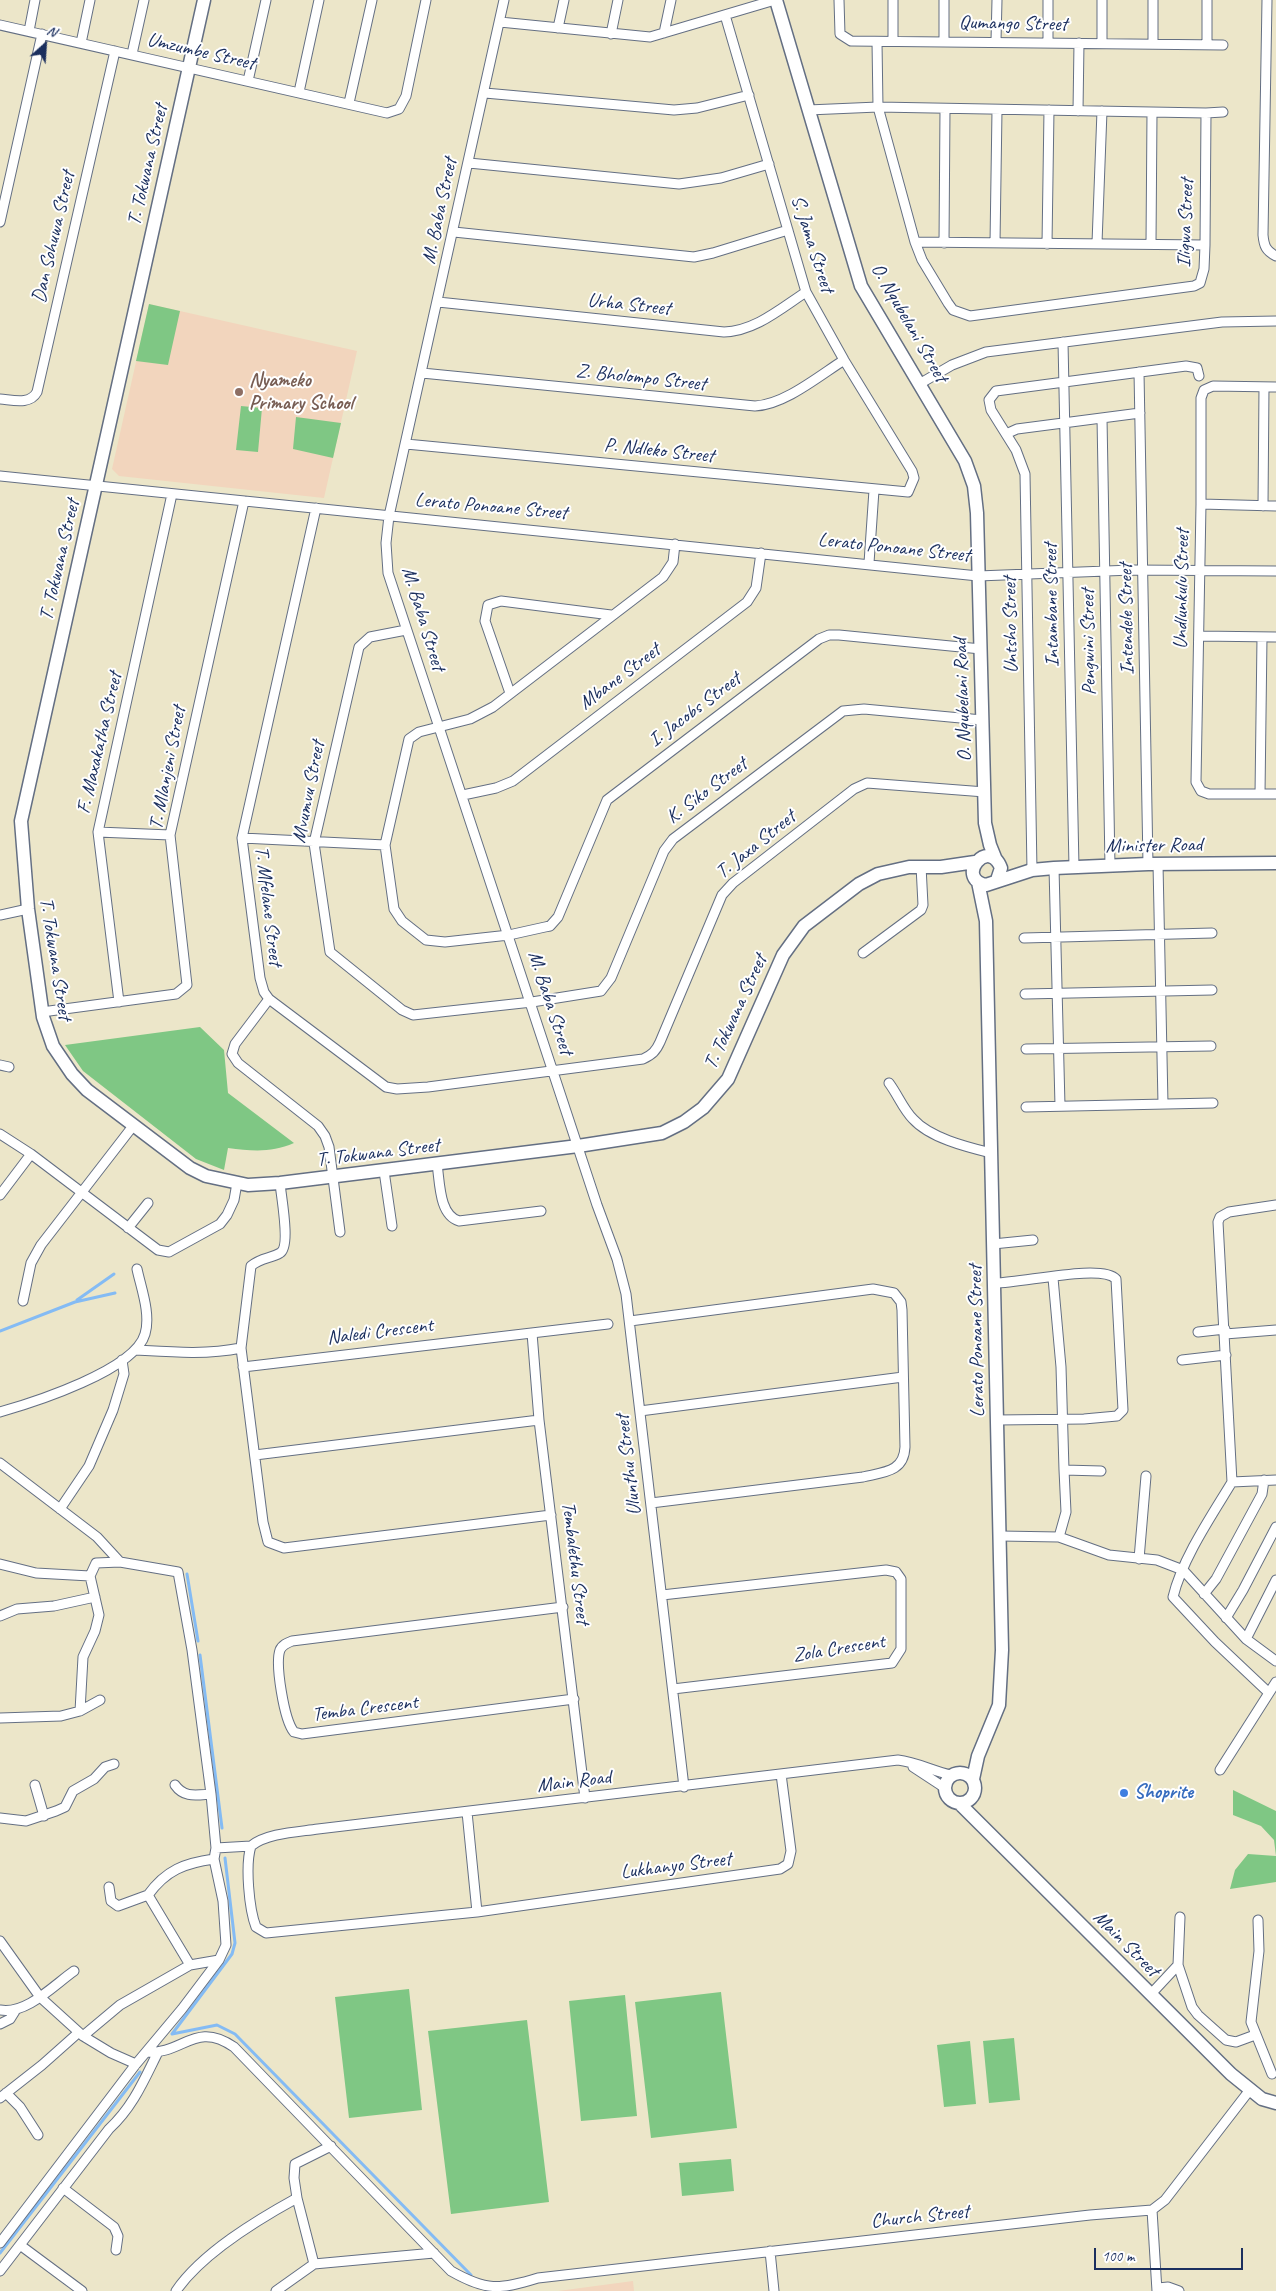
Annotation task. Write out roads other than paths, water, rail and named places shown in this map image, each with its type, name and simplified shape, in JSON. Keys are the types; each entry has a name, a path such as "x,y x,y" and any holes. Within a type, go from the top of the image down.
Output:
{"street":[{"path":"29,31 35,0"},
{"path":"81,43 90,0"},
{"path":"132,54 144,0"},
{"name":"T. Tokwana Street","path":"204,0 21,821 21,844 28,909 42,1012 53,1046 72,1074 133,1126 190,1168 206,1176 237,1183 258,1185 384,1171 578,1146 662,1133 684,1122 703,1108 728,1079 774,972 793,939 804,926 859,884 892,870 921,866 941,867 976,861"},
{"path":"248,81 266,0"},
{"path":"299,92 319,0"},
{"path":"348,103 372,0"},
{"name":"Umzumbe Street","path":"0,25 387,113 394,112 403,104 406,96 426,0"},
{"name":"M. Baba Street","path":"504,0 485,93 389,516 386,543 388,573 406,630 463,795 578,1146"},
{"path":"558,28 564,0"},
{"path":"611,34 618,0"},
{"path":"664,33 671,0"},
{"path":"500,22 650,37 776,0"},
{"name":"O. Nqubelani Street","path":"776,0 861,286 884,327 921,383 965,460 974,486 977,513 978,576"},
{"name":"Qumango Street","path":"839,0 839,29 843,38 851,41 944,40 1223,45"},
{"path":"893,0 893,41"},
{"path":"944,0 944,40"},
{"path":"996,41 997,0"},
{"path":"1048,0 1048,42"},
{"path":"1102,0 1102,43"},
{"path":"1153,0 1153,44"},
{"path":"1207,0 1207,45"},
{"path":"1267,0 1272,46 1263,235 1267,251 1276,256"},
{"name":"S. Jama Street","path":"725,15 806,292 844,360 912,471 913,484 908,492"},
{"path":"0,222 42,34"},
{"name":"Iligwa Street","path":"877,42 878,107 915,242 922,260 948,303 954,310 970,316 1194,286 1200,283 1205,245 1206,113"},
{"path":"1078,43 1078,111"},
{"name":"Dan Sohuwa Street","path":"0,399 27,400 32,399 37,392 115,50"},
{"path":"485,93 674,110 697,108 749,95"},
{"path":"808,110 878,107 1223,112"},
{"path":"944,243 945,109"},
{"path":"995,243 997,110"},
{"path":"1047,244 1049,110"},
{"path":"1098,242 1102,111"},
{"path":"1151,243 1152,112"},
{"path":"469,164 679,184 720,178 769,164"},
{"path":"454,232 694,256 713,253 788,230"},
{"path":"915,242 1047,244 1098,242 1205,245"},
{"name":"Urha Street","path":"438,302 739,332 751,327 806,292"},
{"path":"921,383 952,364 980,354 1243,320 1276,321"},
{"name":"Intambane Street","path":"1063,342 1074,868"},
{"name":"Z. Bholompo Street","path":"422,373 766,406 844,360"},
{"path":"1064,382 1193,366 1197,368 1199,376"},
{"name":"Intendele Street","path":"1139,372 1153,864 1158,934 1164,1104"},
{"name":"Untsho Street","path":"1032,870 1025,474 1023,464 989,405 991,395 996,391 1064,382"},
{"name":"Undlunkulu Street","path":"1260,794 1209,794 1199,789 1196,782 1201,504 1200,404 1204,390 1213,386 1264,387"},
{"path":"1263,506 1264,387 1276,387"},
{"path":"1006,434 1017,429 1140,414"},
{"name":"Pengwini Street","path":"1102,418 1110,866"},
{"name":"P. Ndleko Street","path":"406,444 908,492"},
{"name":"Lerato Ponoane Street","path":"0,476 869,563 978,576 1105,571 1276,571"},
{"path":"869,563 874,490"},
{"name":"F. Maxakatha Street","path":"119,1002 98,832 172,494"},
{"name":"T. Mlanjeni Street","path":"42,1012 176,994 187,985 170,835 244,501"},
{"path":"1201,504 1276,506"},
{"name":"T. Mfelane Street","path":"269,999 264,992 260,978 242,838 316,508"},
{"path":"242,838 385,845 410,740 419,732 481,715 668,572 673,562 675,544"},
{"name":"Mbane Street","path":"463,795 496,788 512,781 748,602 756,588 761,553"},
{"name":"O. Nqubelani Road","path":"978,576 985,823 990,845 997,861"},
{"path":"510,692 485,621 488,605 501,601 611,615"},
{"name":"Mvumvu Street","path":"406,630 370,637 359,647 314,842 330,952 402,1010 420,1016 532,1002"},
{"name":"I. Jacobs Street","path":"385,845 394,909 402,921 426,940 445,942 509,935 545,927 555,922 604,806 613,795 814,641 829,635 839,635 980,649"},
{"path":"1199,636 1276,637"},
{"path":"1262,637 1260,794 1276,794"},
{"name":"K. Siko Street","path":"532,1002 601,991 610,978 668,844 834,716 849,710 864,709 982,720"},
{"name":"T. Jaxa Street","path":"554,1071 643,1059 656,1051 727,888 854,790 867,783 876,782 985,792"},
{"name":"O. Nqubelani Road","path":"976,861 985,823"},
{"path":"98,832 170,835"},
{"path":"988,856 997,861 1001,872 996,882 986,884 976,879 973,869 976,861 988,856"},
{"name":"Minister Road","path":"997,861 1032,870"},
{"name":"Minister Road","path":"996,882 1032,870 1054,868 1153,864 1276,863"},
{"path":"863,952 921,910 923,906 921,866"},
{"name":"T. Tokwana Street","path":"941,867 976,879"},
{"path":"1054,868 1060,1106"},
{"name":"Lerato Ponoane Street","path":"973,1779 978,1756 990,1732 1001,1693 1000,1536 986,921 976,879"},
{"name":"Lerato Ponoane Street","path":"986,921 996,882"},
{"path":"0,914 28,909"},
{"path":"1024,938 1212,933"},
{"path":"1025,994 1212,990"},
{"path":"340,1232 329,1147 322,1131 238,1063 232,1054 235,1044 269,999 366,1073 391,1089 428,1087 554,1071"},
{"path":"1026,1049 1059,1050 1212,1046"},
{"path":"889,1083 913,1120 923,1127 962,1145 991,1153"},
{"path":"1026,1107 1213,1103"},
{"path":"23,1301 31,1263 35,1255 80,1193 133,1126"},
{"path":"0,1134 31,1154 80,1193 158,1250 169,1252 220,1224 227,1215 234,1200 237,1183"},
{"name":"Ulunthu Street","path":"578,1146 617,1259 630,1321 684,1787"},
{"path":"0,1194 31,1154"},
{"path":"437,1164 446,1212 451,1218 459,1221 541,1211"},
{"path":"384,1171 392,1226"},
{"path":"280,1183 286,1237 284,1248 280,1253 260,1259 251,1266 241,1348 265,1534 268,1542 284,1548 551,1515"},
{"path":"128,1228 148,1203"},
{"path":"1269,1692 1174,1599 1183,1570 1232,1482 1218,1226 1220,1217 1229,1212 1276,1205"},
{"path":"993,1244 1033,1240"},
{"path":"0,1412 93,1378 136,1350 143,1339 146,1323 137,1269"},
{"path":"994,1283 1011,1284 1088,1272 1112,1275 1116,1279 1123,1410 1117,1416 1098,1418 997,1420"},
{"path":"1053,1278 1061,1367 1066,1512 1059,1536"},
{"path":"630,1321 873,1289 889,1291 901,1302 905,1454 903,1462 894,1470 863,1477 651,1503"},
{"name":"Naledi Crescent","path":"243,1367 608,1324"},
{"path":"1198,1332 1276,1330"},
{"name":"Tembalethu Street","path":"532,1333 539,1420 585,1798"},
{"path":"136,1350 222,1352 241,1348"},
{"path":"1182,1360 1226,1355"},
{"path":"60,1509 89,1466 113,1410 124,1374 122,1360"},
{"path":"640,1411 903,1377"},
{"path":"255,1455 539,1420"},
{"path":"0,1463 16,1473 97,1537 120,1562"},
{"path":"1064,1470 1101,1471"},
{"path":"1139,1559 1146,1476"},
{"path":"1204,1594 1216,1578 1262,1494 1264,1480"},
{"path":"1232,1482 1276,1480"},
{"path":"1226,1618 1276,1527"},
{"path":"1000,1536 1059,1536 1109,1555 1157,1560 1183,1570 1246,1639 1276,1661"},
{"path":"0,2243 136,2064 219,1960 226,1945 223,1901 214,1860 216,1848 211,1794 192,1650 178,1572 120,1562 96,1563 90,1576 99,1615 98,1623 83,1657 80,1673 80,1711"},
{"path":"0,1564 36,1573 90,1576"},
{"name":"Zola Crescent","path":"662,1596 886,1570 896,1572 901,1579 901,1649 892,1663 673,1689"},
{"path":"1246,1639 1276,1580"},
{"path":"0,1616 17,1609 54,1606 95,1597"},
{"name":"Temba Crescent","path":"563,1607 292,1641 282,1646 280,1651 280,1674 288,1722 294,1732 302,1734 574,1699"},
{"path":"1220,1770 1276,1682"},
{"path":"0,1718 61,1716 80,1711 100,1700"},
{"name":"Lerato Ponoane Street","path":"954,1774 978,1756"},
{"path":"904,1761 945,1788 950,1800 959,1803 972,1798 975,1788 973,1779 963,1773 954,1774 945,1788"},
{"name":"Main Road","path":"216,1848 250,1846 256,1842 276,1836 318,1829 904,1761 954,1774"},
{"path":"0,1818 26,1821 65,1807 73,1791 94,1779 105,1767 114,1764"},
{"name":"Lukhanyo Street","path":"250,1846 248,1858 253,1916 256,1927 266,1933 477,1912 780,1869 788,1864 791,1851 782,1774"},
{"path":"35,1785 44,1816"},
{"path":"174,1785 179,1791 189,1795 211,1794"},
{"name":"Main Street","path":"972,1798 979,1822"},
{"name":"Main Street","path":"959,1803 1249,2091 1262,2099 1276,2103"},
{"path":"467,1812 477,1912"},
{"path":"109,1887 111,1901 118,1906 148,1895 158,1881 174,1870 214,1860"},
{"path":"148,1895 190,1965"},
{"path":"1180,1917 1178,1965 1192,2007 1203,2020 1231,2042 1241,2041 1255,2035"},
{"path":"1258,1920 1259,1951 1251,2015 1255,2035 1272,2074"},
{"path":"0,1941 2,1951 40,1997 80,2034 111,2053 136,2064"},
{"path":"38,2135 20,2107 3,2095 120,2005 190,1965 219,1960"},
{"path":"1151,1994 1178,1965"},
{"path":"0,2024 10,2018 14,2011 40,1997 74,1970"},
{"path":"0,2010 14,2011"},
{"path":"146,2052 158,2052 199,2037 208,2036 225,2041 248,2060 434,2253 468,2285 482,2290 499,2290"},
{"path":"0,2271 109,2129 123,2116 149,2073 158,2052"},
{"path":"1179,2291 1168,2287 1157,2289 1152,2210 1165,2200 1249,2091"},
{"path":"314,2264 297,2198 294,2178 295,2164 331,2146"},
{"path":"63,2188 114,2228 118,2236 116,2250"},
{"path":"176,2291 199,2265 254,2222 297,2198"},
{"name":"Church Street","path":"499,2290 538,2278 1152,2210"},
{"path":"20,2245 82,2291"},
{"path":"770,2251 774,2291"},
{"path":"276,2291 314,2264 434,2253"}],"waterway":[{"path":"77,1300 114,1274"},
{"path":"0,1331 75,1302 115,1293"},
{"path":"187,1574 198,1641"},
{"path":"200,1655 222,1828"},
{"path":"172,2034 232,1954 235,1943 225,1858"},
{"path":"172,2034 217,2025 235,2034 471,2275"},
{"path":"0,2253 140,2072"}],"place":[{"name":"Nyameko Primary School","path":"239,392"},
{"name":"Shoprite","path":"1124,1793"}]}
